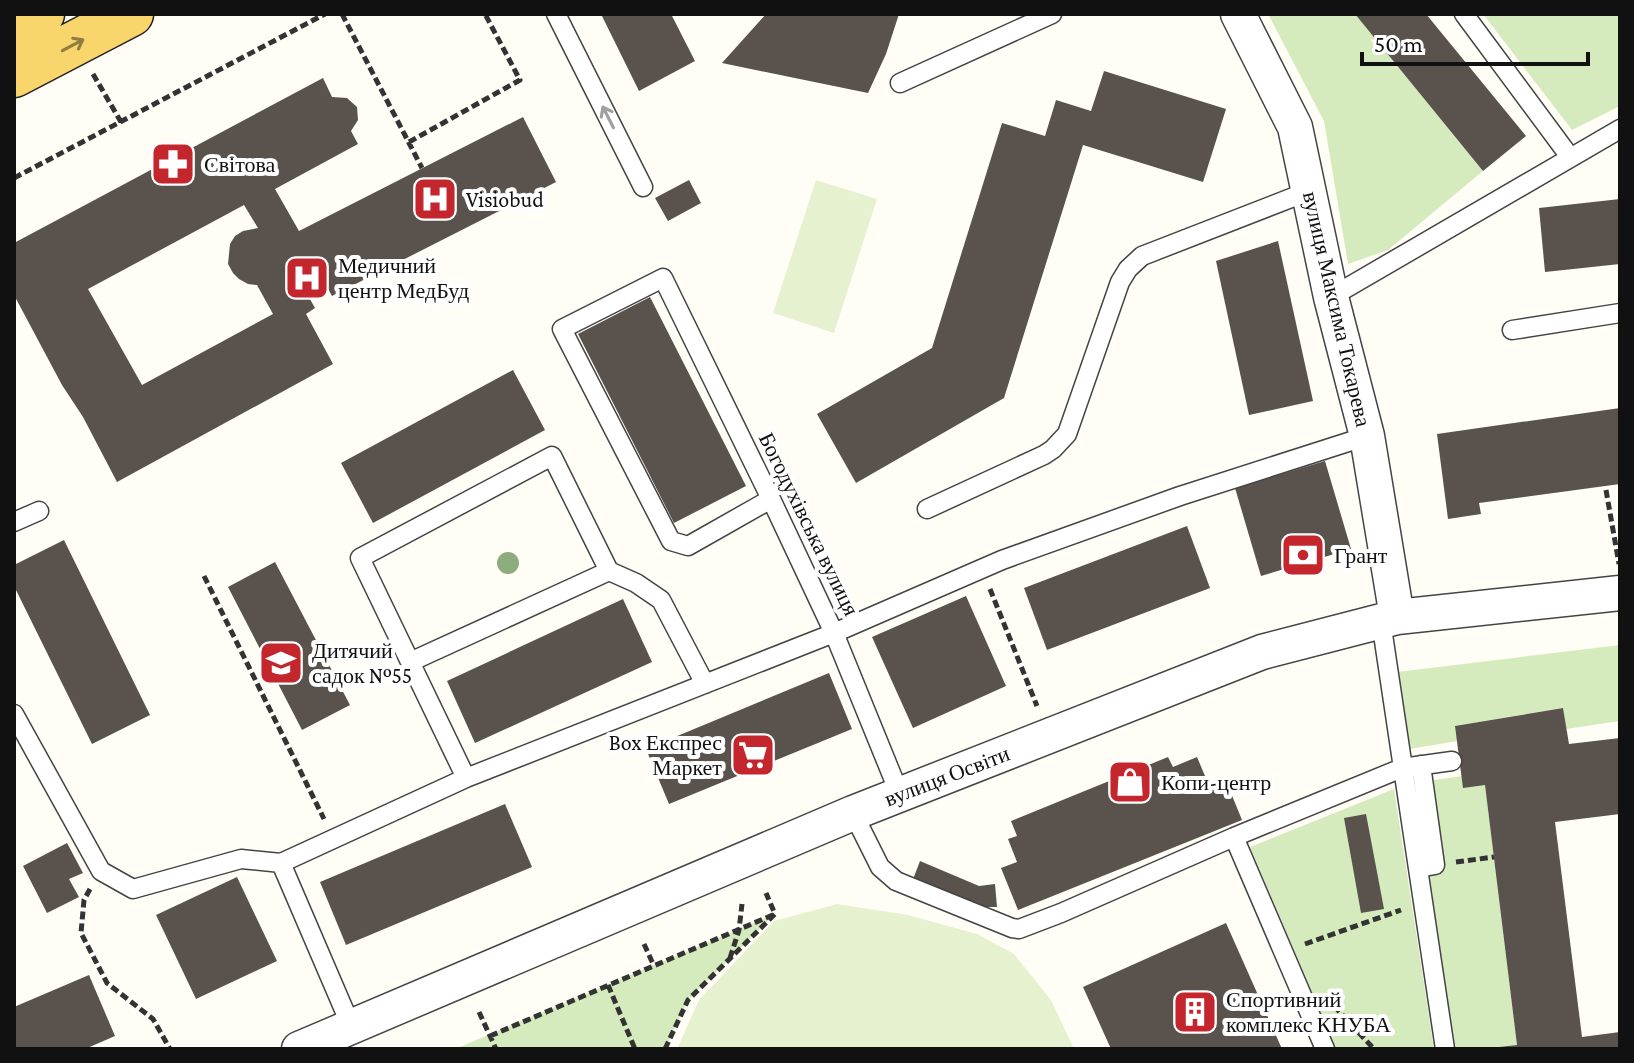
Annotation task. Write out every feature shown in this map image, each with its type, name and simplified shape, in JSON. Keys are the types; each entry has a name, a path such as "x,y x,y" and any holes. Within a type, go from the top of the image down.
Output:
{"main road":[{"path":"14,75 131,14"}],"street":[{"name":"вулиця Максима Токарева","path":"1238,14 1295,127 1331,297 1367,436 1389,619"},
{"name":"вулиця Освіти","path":"299,1049 853,813 1262,652 1389,619 1620,593"}],"lane":[{"path":"556,14 643,187"},
{"path":"900,83 1052,14"},
{"path":"1464,14 1570,157"},
{"path":"1331,297 1620,129"},
{"path":"927,509 1044,455 1067,434 1120,282 1142,256 1309,191"},
{"name":"Богодухівська вулиця","path":"771,499 688,546 671,541 562,329 663,278 771,499 834,633 900,795"},
{"path":"1512,330 1620,313"},
{"path":"14,714 101,871 133,889 241,859 281,863 466,778 834,633 1002,560 1180,496 1367,436"},
{"path":"466,778 360,558 552,456 609,571 636,583 661,600 705,684"},
{"path":"14,522 39,511"},
{"path":"410,662 609,571"},
{"path":"1389,619 1426,866 1423,902 1445,1049"},
{"path":"853,813 886,874 909,887 1019,929 1234,837 1412,766 1452,761"},
{"path":"1234,837 1325,1049"},
{"path":"281,863 351,1026"}],"path":[{"path":"14,178 325,14"},
{"path":"342,14 422,168"},
{"path":"409,142 520,80 485,14"},
{"path":"93,73 121,122"},
{"path":"1606,490 1619,568"},
{"path":"981,569 1039,711"},
{"path":"204,576 334,839"},
{"path":"1426,866 1494,857"},
{"path":"101,871 84,900 81,933 107,983 153,1019 170,1049"},
{"path":"766,893 775,914"},
{"path":"1283,952 1423,902"},
{"path":"730,959 739,930 742,904"},
{"path":"490,1036 775,914"},
{"path":"665,1049 688,1000 775,914"},
{"path":"644,944 654,966"},
{"path":"608,985 635,1049"},
{"path":"479,1012 496,1049"}],"green space":[{"path":"1268,14 1355,14 1483,171 1388,250 1348,264 1324,121"},
{"path":"1483,14 1620,14 1620,106 1572,130"},
{"path":"816,180 877,199 834,333 773,313"},
{"path":"1620,645 1620,721 1566,729 1562,708 1456,726 1458,741 1409,749 1397,672"},
{"path":"1462,776 1485,785 1517,1045 1453,1049 1414,783"},
{"path":"1394,789 1434,1049 1336,1049 1250,847"},
{"path":"837,904 908,915 977,934 1014,954 1051,1000 1074,1049 677,1049 699,1000 774,921"},
{"path":"775,914 688,1000 665,1049 455,1049"}],"building":[{"path":"601,14 671,14 695,61 639,91"},
{"path":"766,14 899,14 886,54 868,93 722,63"},
{"path":"1355,14 1426,14 1526,136 1483,171"},
{"path":"1104,71 1226,109 1203,182 1083,145 1004,398 856,483 817,414 932,348 1002,123 1045,136 1056,100 1091,111"},
{"path":"323,78 332,97 347,98 357,107 358,120 351,131 358,144 275,189 299,231 523,117 556,182 332,296 324,281 306,292 315,308 306,314 333,364 117,482 14,295 14,243","holes":["244,205 258,228 235,236 230,244 228,264 239,279 257,285 273,314 142,385 88,289"]},
{"path":"689,180 701,203 668,221 655,198"},
{"path":"1620,199 1620,264 1545,272 1539,208"},
{"path":"1278,241 1313,401 1249,415 1216,261"},
{"path":"650,297 746,486 674,523 578,334"},
{"path":"513,370 545,430 373,523 341,463"},
{"path":"1620,408 1620,484 1479,503 1481,514 1448,519 1437,434"},
{"path":"1325,461 1351,549 1261,576 1235,488"},
{"path":"1187,526 1210,588 1047,650 1024,588"},
{"path":"64,540 150,715 92,744 14,586 14,565"},
{"path":"275,562 350,705 302,730 228,587"},
{"path":"966,596 1006,686 913,728 872,637"},
{"path":"623,599 652,662 475,743 447,681"},
{"path":"829,673 852,729 669,804 646,749"},
{"path":"1563,708 1569,744 1620,738 1620,814 1555,822 1582,1037 1620,1032 1620,1049 1500,1049 1517,1045 1485,785 1463,788 1455,726"},
{"path":"1168,757 1173,767 1197,757 1208,783 1224,776 1242,820 1018,910 1001,868 1017,862 1008,839 1017,836 1011,821"},
{"path":"505,804 532,867 346,945 320,882"},
{"path":"1366,814 1384,909 1361,913 1344,818"},
{"path":"67,843 83,873 69,879 79,897 47,913 23,866"},
{"path":"920,861 979,886 995,884 997,907 975,907 912,882"},
{"path":"237,877 277,961 196,999 156,915"},
{"name":"Спортивний комплекс КНУБА","path":"1226,923 1282,1049 1111,1049 1083,987"},
{"path":"89,975 115,1036 85,1049 14,1049 14,1007"}],"place":[{"name":"Світова","path":"173,164"},
{"name":"Visiobud","path":"435,199"},
{"name":"Медичний центр МедБуд","path":"307,278"},
{"name":"Грант","path":"1303,555"},
{"name":"Дитячий садок №55","path":"281,663"},
{"name":"Box Експрес Маркет","path":"753,755"},
{"name":"Копи-центр","path":"1130,782"},
{"name":"Спортивний комплекс КНУБА","path":"1195,1012"}]}
